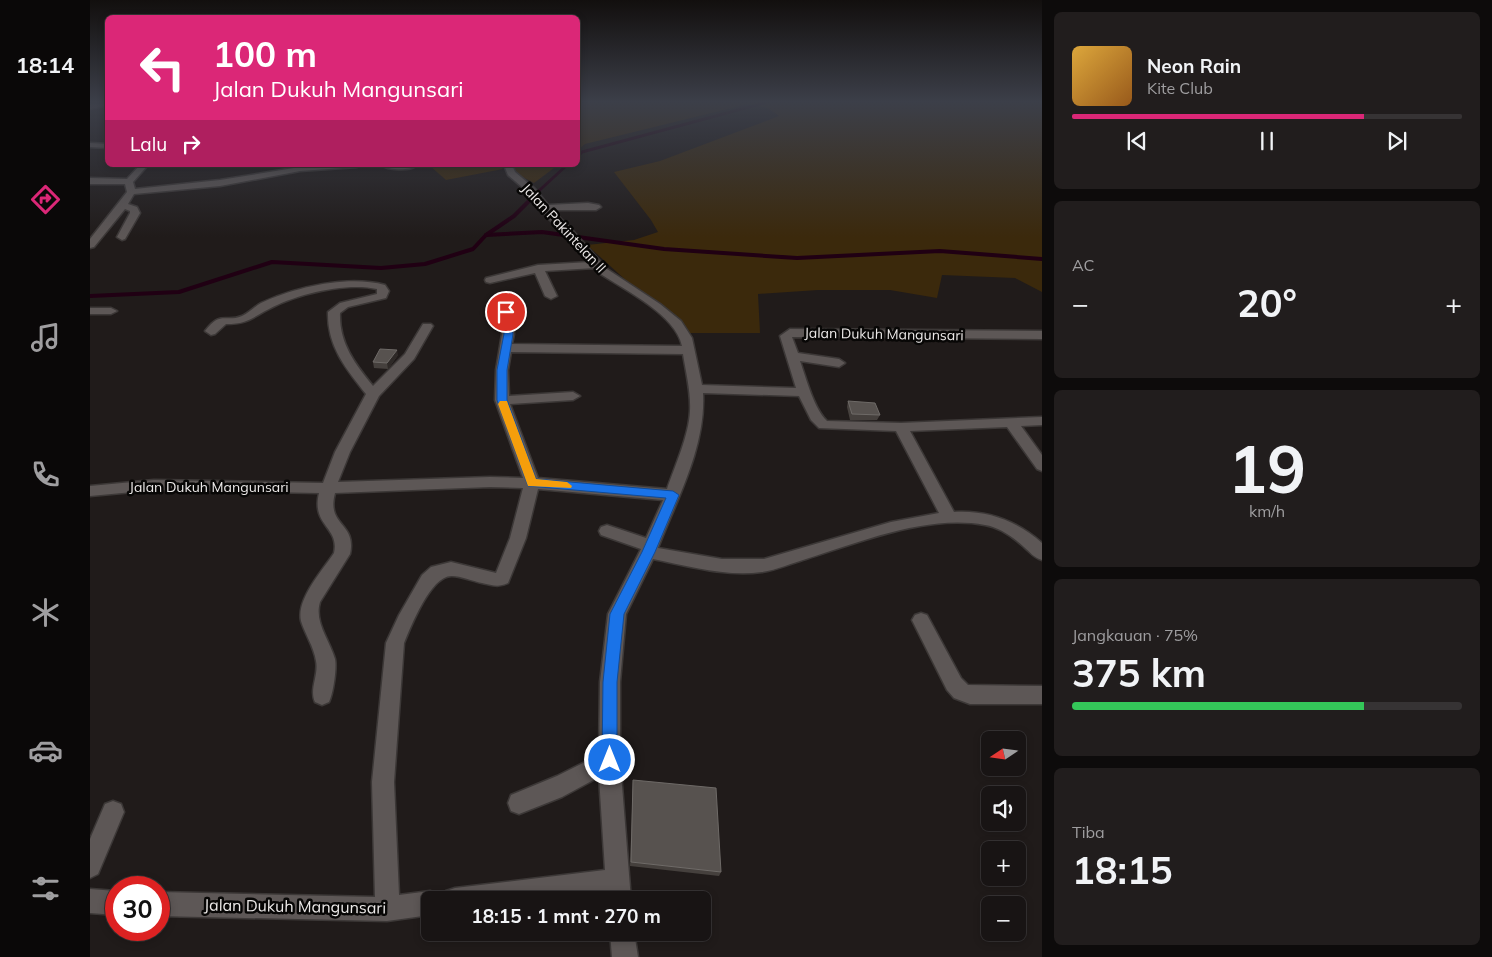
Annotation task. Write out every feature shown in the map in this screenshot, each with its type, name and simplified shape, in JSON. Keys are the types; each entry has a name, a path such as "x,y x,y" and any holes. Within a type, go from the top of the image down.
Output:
{"street":[{"path":"129,182 142,167"},
{"path":"131,192 220,182 300,168 319,167"},
{"name":"Jalan Pakintelan II","path":"509,167 511,173 534,194 553,218 576,239 597,265 677,323 686,338 696,389 697,413 689,446 673,495 650,549 617,614 610,682 610,760 618,890"},
{"path":"90,181 129,182"},
{"path":"90,245 131,192 129,182"},
{"path":"122,206 134,209 135,213 122,237"},
{"path":"545,208 596,207"},
{"path":"490,280 519,271 538,268 597,265"},
{"path":"538,268 551,296"},
{"path":"211,331 222,320 245,318 262,308 304,292 349,284 376,285 384,291 382,296 344,305 335,310 334,318 334,332 339,346 350,365 373,394"},
{"path":"90,310 111,311"},
{"path":"387,909 383,782 395,643 420,592 433,574 451,569 498,580 503,575 518,538 532,483 502,400 502,370 507,348 506,312"},
{"path":"322,696 326,661 310,620 309,610 312,600 342,554 344,546 344,536 330,521 324,510 327,488 373,394 390,380 410,356 427,326"},
{"name":"Jalan Dukuh Mangunsari","path":"1039,338 796,332 786,336 804,392 818,420 824,425 901,427 1042,421"},
{"path":"507,348 688,350"},
{"path":"792,356 839,363"},
{"path":"696,389 804,392"},
{"path":"502,400 573,396"},
{"path":"1011,422 1042,466"},
{"path":"901,427 948,517"},
{"name":"Jalan Dukuh Mangunsari","path":"90,491 154,485 327,488 490,482 532,483 673,495"},
{"path":"607,531 650,549 734,566 764,565 883,530 948,517 985,519 1010,528 1042,554"},
{"path":"921,620 954,684 961,692 970,696 1042,695"},
{"path":"519,803 577,779 610,760"},
{"path":"90,866 113,812"},
{"path":"602,891 618,890"},
{"path":"90,901 105,902"},
{"name":"Jalan Dukuh Mangunsari","path":"170,904 387,909 421,904"},
{"path":"623,941 625,957"}],"shaded area":[{"path":"695,148 1042,148 1042,292 1015,278 942,275 937,298 890,290 818,290 758,294 760,333 684,333 587,245 634,240 658,232 614,172 660,161"},
{"path":"431,167 501,167 503,169 446,180"},
{"path":"515,167 555,167 534,183 515,173"}],"building":[{"path":"380,349 397,350 387,363 373,362"},
{"path":"848,401 875,403 880,415 852,414"},
{"path":"633,780 716,788 721,872 631,862"}],"waterway":[{"path":"580,154 598,148"},
{"path":"530,199 565,167"},
{"path":"486,235 514,216 532,198"},
{"path":"486,235 542,232 664,249 797,258 940,251 1042,259"},
{"path":"90,296 179,292 272,262 381,268 425,264 473,249 486,235"}],"slow traffic":[{"path":"503,404 532,483 567,486"}],"route":[{"path":"506,312 508,334 502,370 502,400 532,483 673,495 648,552 617,614 610,682 610,760"}]}
